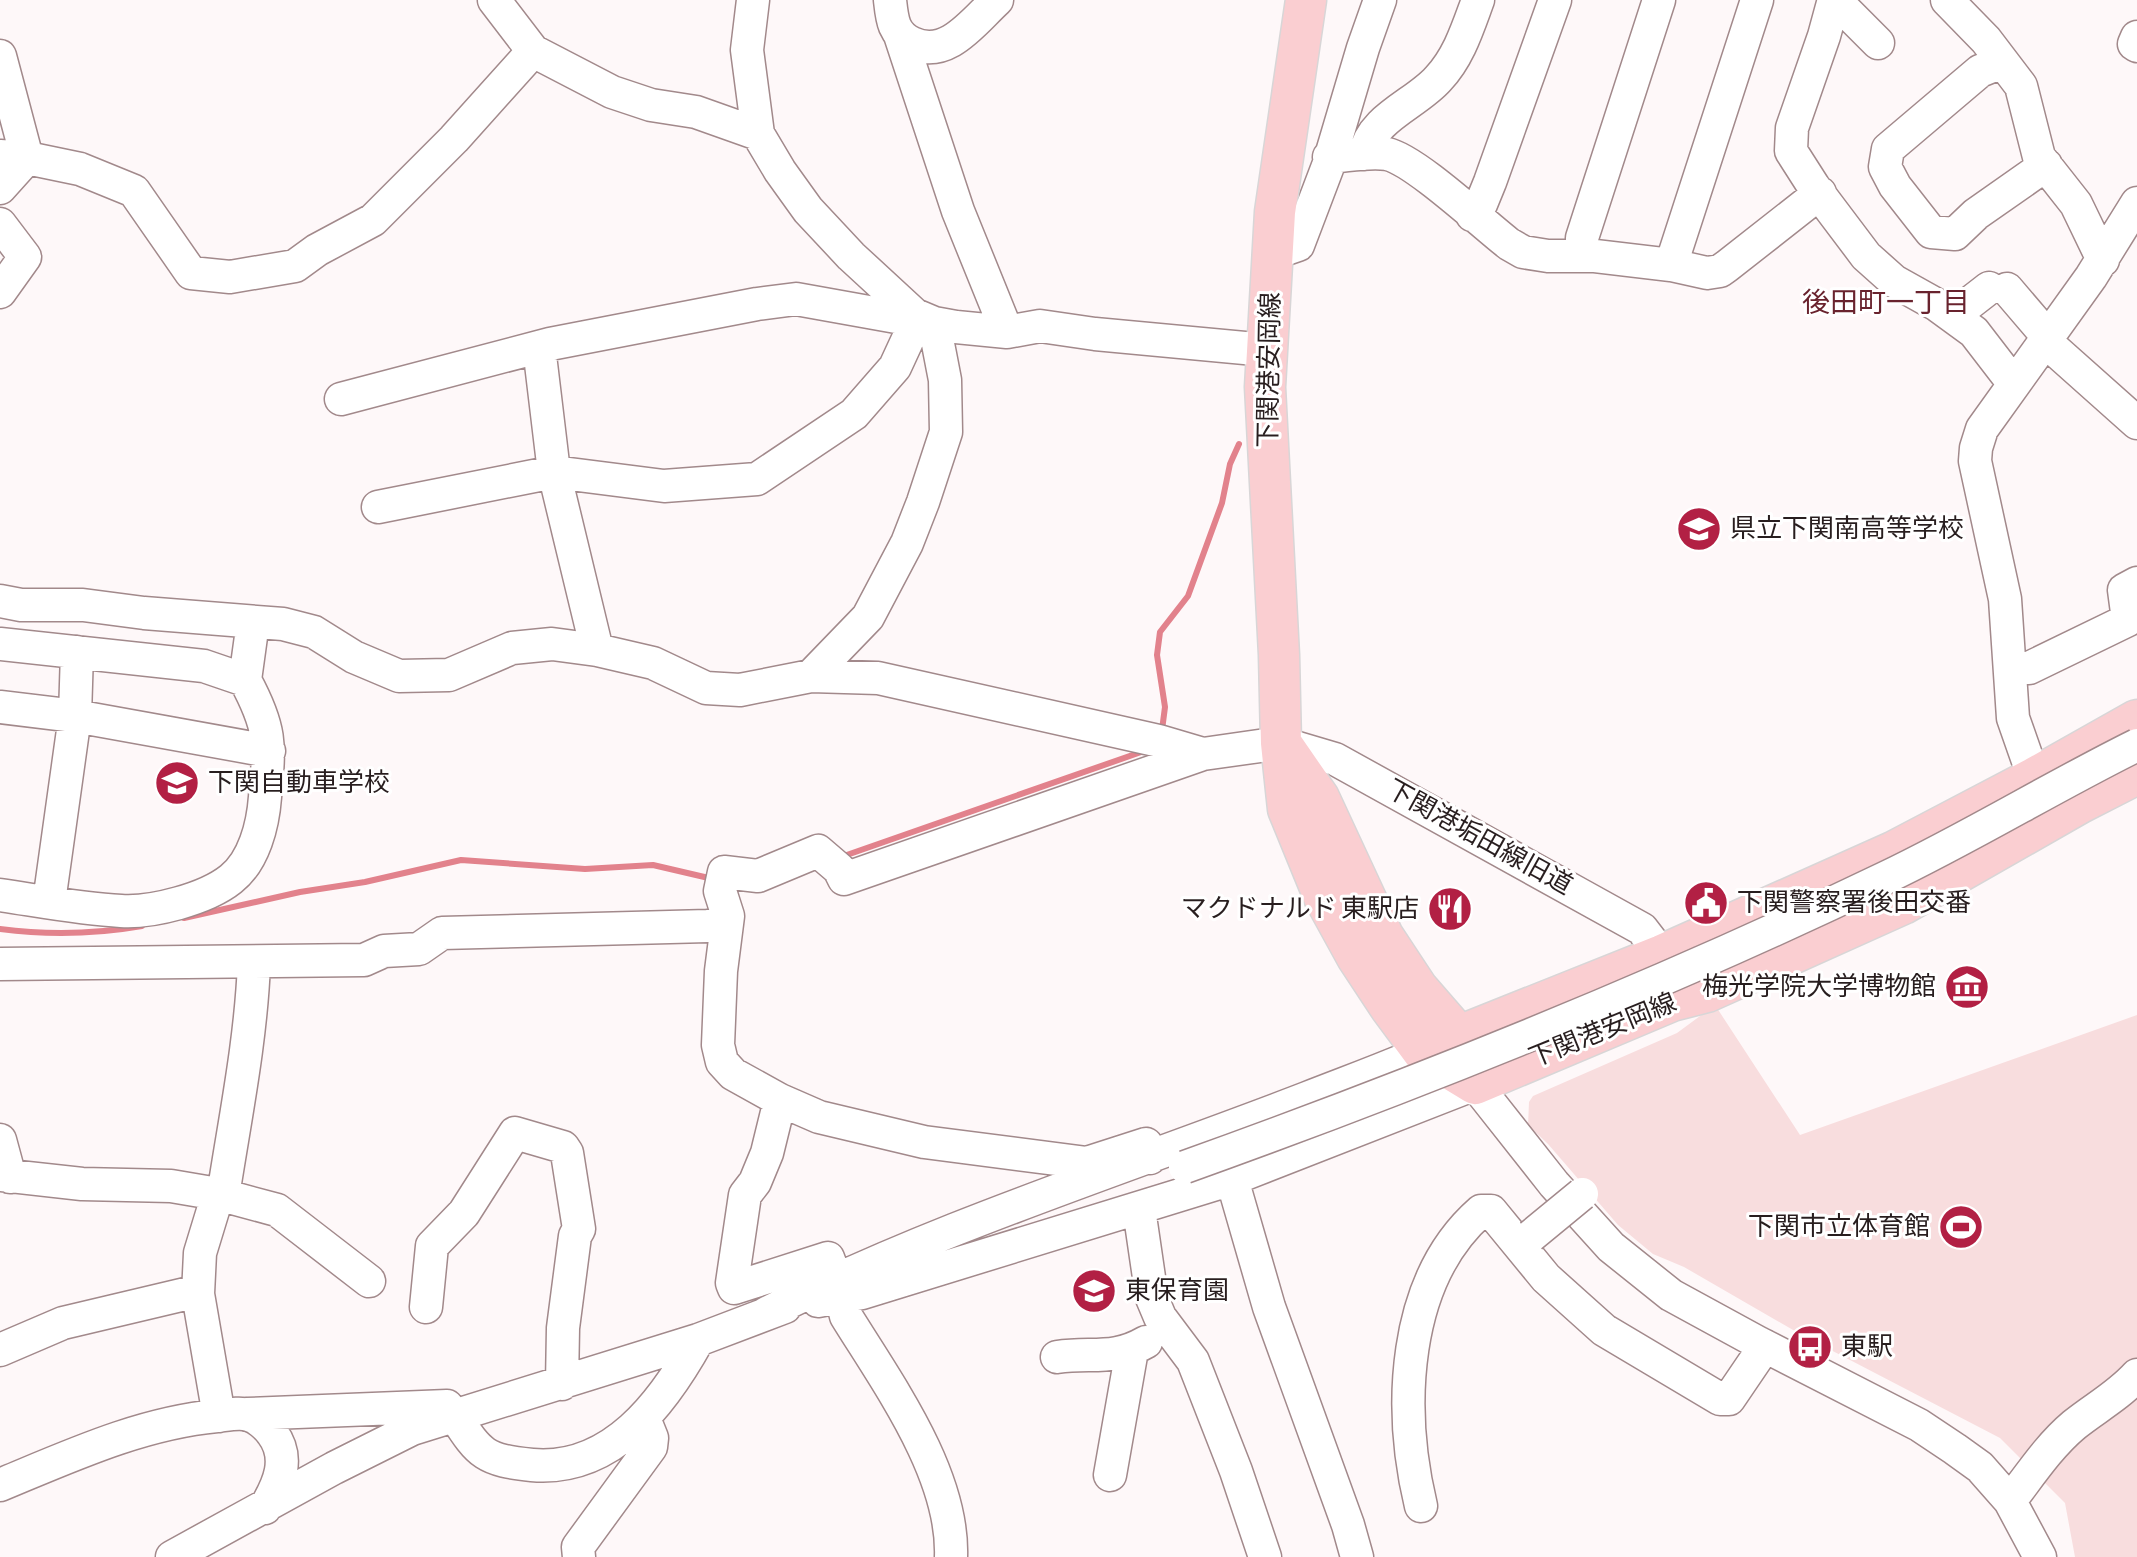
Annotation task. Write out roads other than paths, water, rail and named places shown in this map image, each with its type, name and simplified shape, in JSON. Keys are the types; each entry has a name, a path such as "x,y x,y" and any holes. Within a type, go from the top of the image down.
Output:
{"main road":[{"name":"下関港安岡線","path":"1306,0 1280,174 1265,387 1281,743 1288,809 1324,897 1357,957 1424,1053 1475,1084 1672,1001 1707,992 1903,904 2137,774"},
{"name":"下関港安岡線","path":"1459,1036 1662,955 1893,852 2137,720"},
{"path":"1281,743 1319,798 1383,936 1418,989 1459,1036"}],"street":[{"path":"494,0 533,51 612,92 651,105 696,112 758,134"},
{"path":"753,0 747,50 758,134 808,210 851,256 915,315 934,323 1007,332 1040,326 1266,350"},
{"path":"890,0 894,27 900,35 963,226 1007,332"},
{"path":"900,35 921,47 943,45 957,37 997,0"},
{"path":"1272,254 1298,245 1380,0"},
{"path":"1365,154 1366,144 1374,131 1440,77 1465,35 1478,0"},
{"path":"1472,215 1481,204 1490,182 1555,0"},
{"path":"1582,256 1582,238 1659,0"},
{"path":"1671,265 1757,0"},
{"path":"1947,0 1977,29 2025,94 2039,157 2076,204 2103,260"},
{"path":"1878,43 1837,2 1833,3 1792,128 1790,142 1797,161 1866,256 1894,281 1974,332 2014,384"},
{"path":"2137,37 2134,44 2137,46"},
{"path":"13,157 80,169 134,191 191,273 230,277 295,266 317,250 373,220 454,139 533,51"},
{"path":"0,56 13,157 0,188"},
{"path":"2002,62 1980,71 1888,149 1885,167 1895,186 1931,232 1955,234 1976,214 2046,165"},
{"path":"1329,157 1386,154 1407,163 1523,252 1671,265 1707,273 1720,271 1820,193"},
{"path":"2034,778 2013,718 2005,599 1975,461 1976,448 1982,429 2103,260 2137,203"},
{"path":"0,224 25,257 0,292"},
{"path":"1953,316 1998,288 2047,339 2137,423"},
{"path":"341,399 539,347 796,299 902,318 913,328 895,367 854,414 757,479 664,486 554,472 378,507"},
{"path":"811,676 868,617 907,543 923,502 946,432 945,380 934,323"},
{"path":"539,347 554,472 597,650"},
{"path":"2011,668 2029,668 2128,620 2124,590 2137,583"},
{"path":"0,601 21,605 83,605 283,624 314,632 354,657 399,676 449,675 512,648 552,644 597,650 653,663 706,688 740,690 811,676 878,678 1159,741 1203,754"},
{"path":"0,895 124,912 171,906 231,879 254,849 264,806 269,751 265,723 245,680 253,622"},
{"path":"0,644 204,666 245,680"},
{"path":"49,902 75,716 77,652"},
{"path":"0,707 75,716 269,751"},
{"path":"1150,1158 1146,1144 1087,1163 924,1142 887,1131 839,1123 780,1100 733,1074 722,1062 718,1045 728,916 722,883 724,872 758,876 818,851 844,879 1203,754 1281,743"},
{"name":"下関港垢田線旧道","path":"1281,743 1335,759 1451,821 1642,929 1662,955"},
{"path":"172,1557 412,1429 698,1340 874,1273 1185,1167 1513,1042 1769,932 1978,831 2137,745"},
{"path":"146,963 145,952 358,944 384,951 419,949 442,933 726,923"},
{"path":"0,964 364,960 384,951"},
{"path":"233,1415 198,1291 200,1253 220,1195 252,1018 254,963"},
{"path":"765,1314 838,1287 1037,1197 1150,1158 1424,1053 1459,1036 1475,1084 1554,1184 1611,1247 1671,1295 1919,1425 1980,1467 2010,1501 2040,1557"},
{"path":"838,1287 862,1293 1139,1209 1232,1179 1475,1084"},
{"path":"780,1100 767,1153 755,1182 745,1195 732,1283 734,1288 828,1258 846,1316 882,1374 933,1471 951,1530 951,1557"},
{"path":"426,1307 432,1246 464,1213 515,1133 563,1147 567,1153 579,1229 575,1236 563,1328 562,1384"},
{"path":"0,1140 5,1176 82,1184 171,1186 277,1210 369,1281"},
{"path":"1232,1179 1269,1307 1357,1557"},
{"path":"1525,1241 1582,1194"},
{"path":"1139,1209 1152,1298 1167,1329 1193,1361 1236,1471 1265,1557"},
{"path":"1421,1506 1412,1463 1410,1392 1414,1342 1428,1286 1447,1249 1481,1211 1491,1211 1525,1241 1556,1288 1604,1330 1720,1399 1729,1399 1765,1346"},
{"path":"0,1350 63,1323 198,1291"},
{"path":"1057,1357 1083,1354 1115,1356 1132,1350 1167,1329"},
{"path":"455,1416 475,1447 491,1458 547,1466 601,1452 644,1418 685,1363 698,1340"},
{"path":"1110,1475 1132,1350"},
{"path":"2010,1501 2058,1440 2075,1424 2122,1392 2137,1375"},
{"path":"0,1485 138,1432 183,1421 233,1415 492,1404"},
{"path":"233,1415 268,1428 282,1454 278,1485 265,1508"},
{"path":"579,1557 578,1547 651,1447 652,1438 644,1418"}],"waterway":[{"path":"1162,730 1165,707 1157,655 1160,632 1188,596 1222,503 1230,464 1239,444"},
{"path":"841,857 1144,751"},
{"path":"184,918 461,860 585,869 653,865 713,879"},
{"path":"0,929 71,933 142,926"}],"place":[{"name":"県立下関南高等学校","path":"1699,529"},
{"name":"下関自動車学校","path":"177,783"},
{"name":"下関警察署後田交番","path":"1706,903"},
{"name":"マクドナルド 東駅店","path":"1450,909"},
{"name":"梅光学院大学博物館","path":"1967,987"},
{"name":"下関市立体育館","path":"1961,1227"},
{"name":"東保育園","path":"1094,1291"},
{"name":"東駅","path":"1810,1347"}],"district":[{"name":"後田町一丁目","path":"1886,303"}]}
